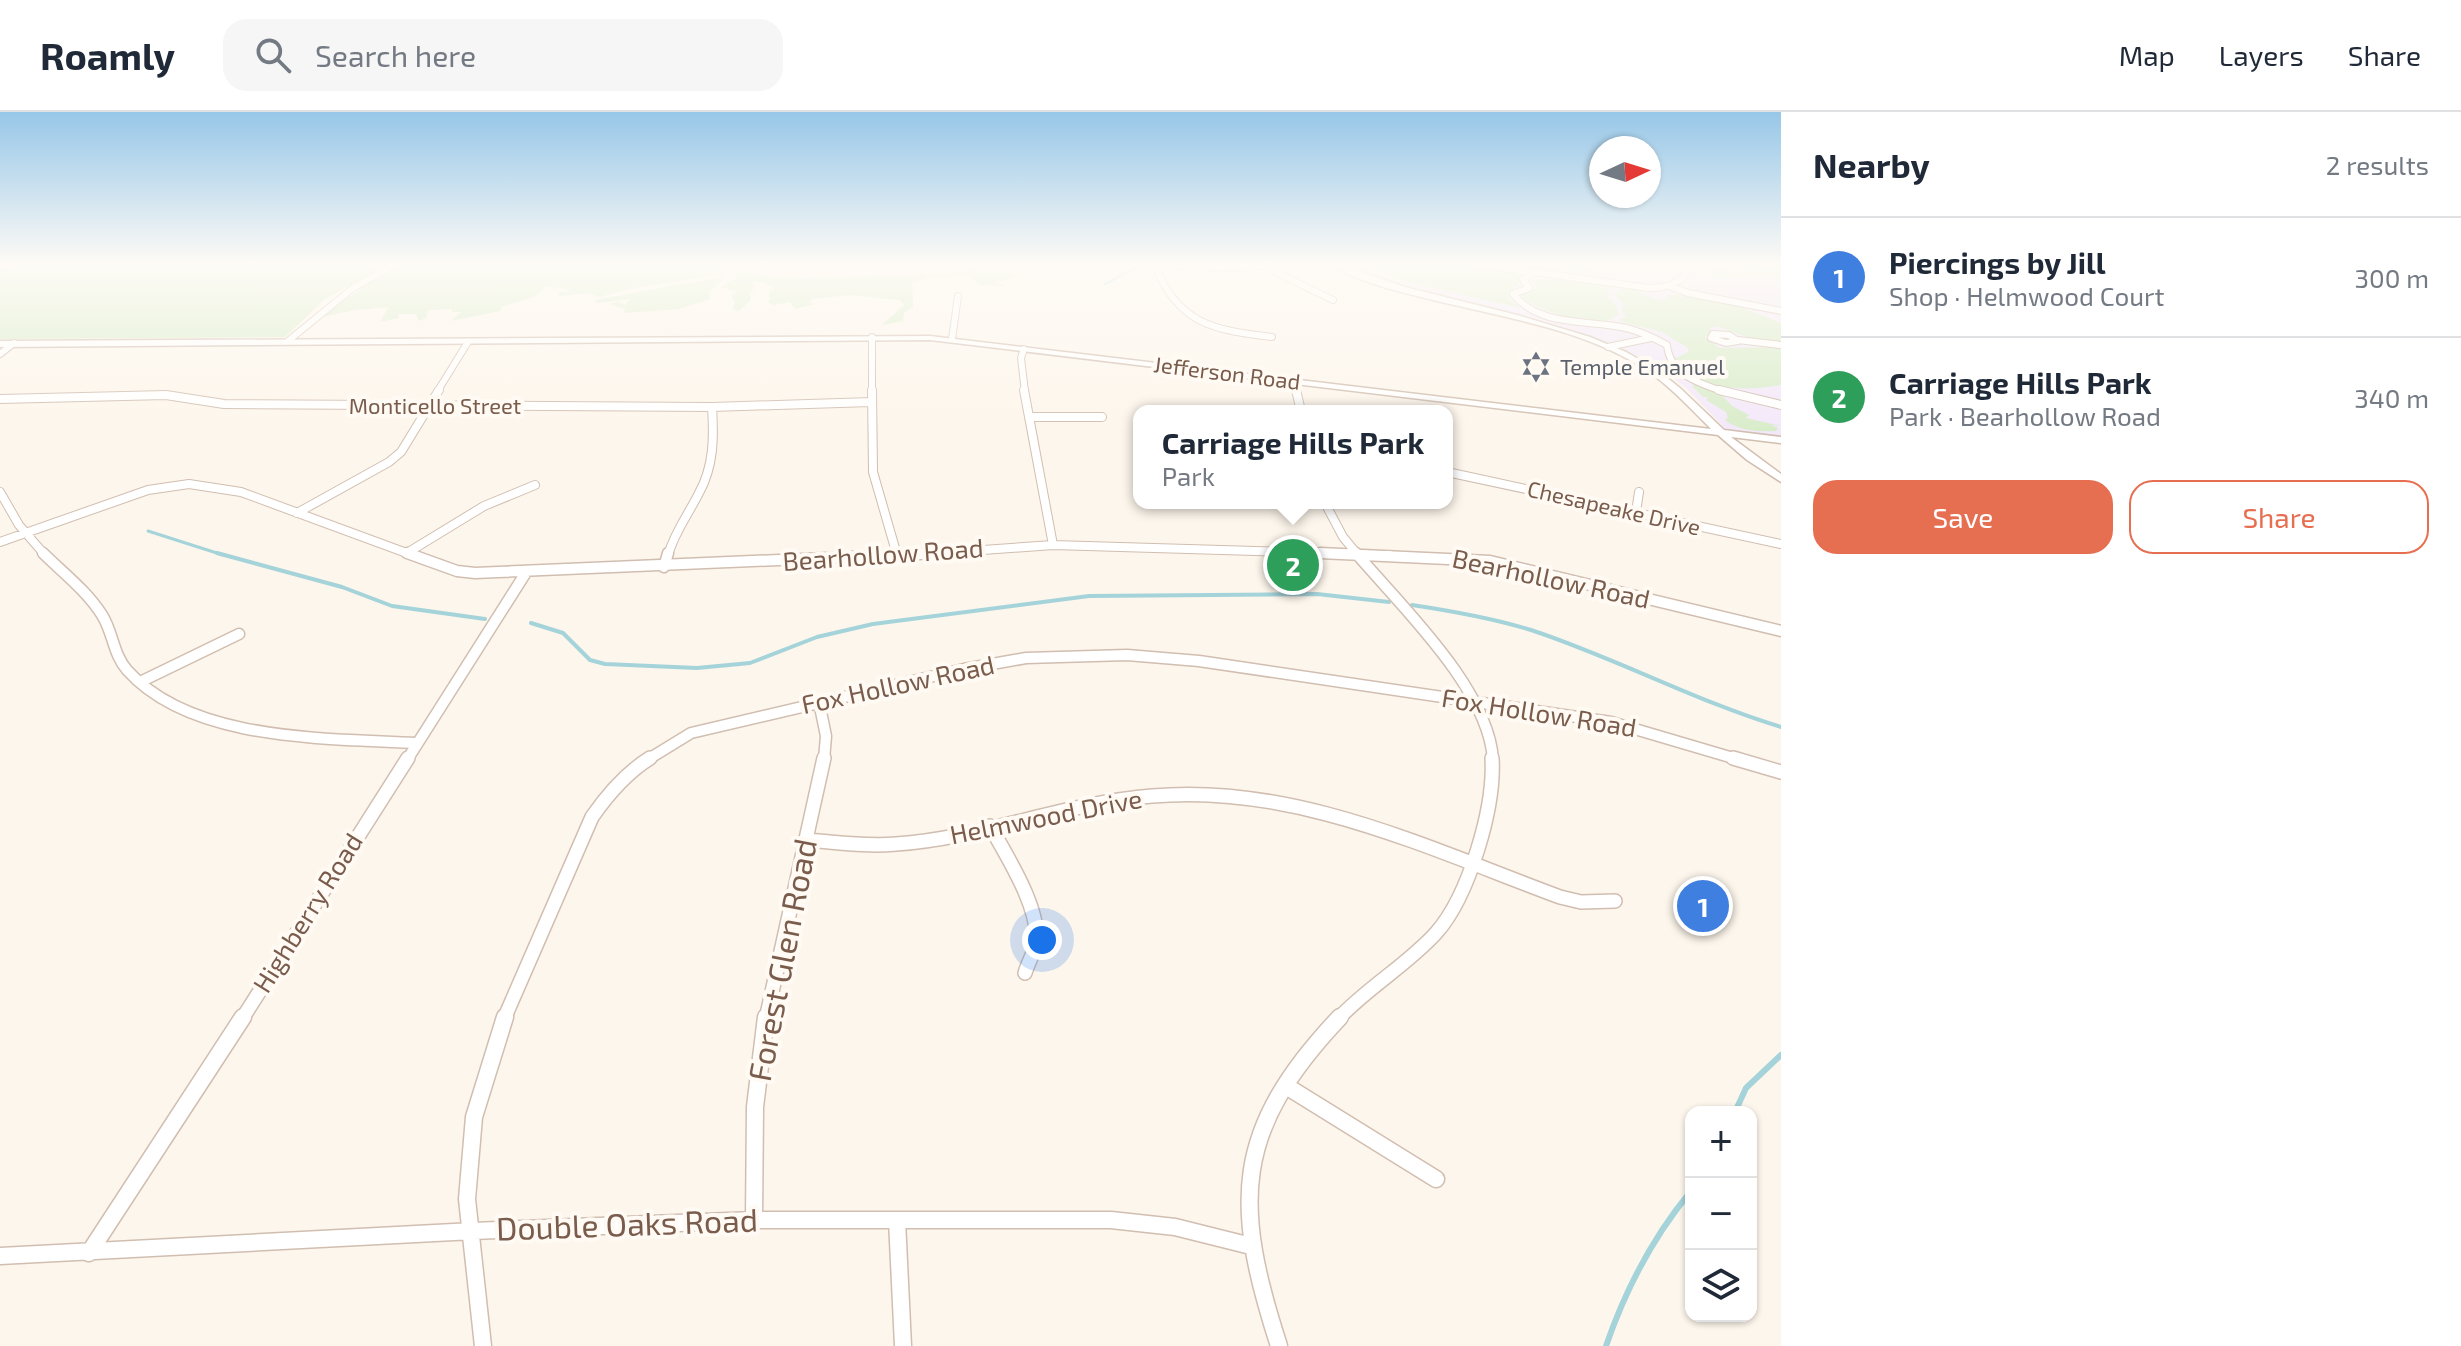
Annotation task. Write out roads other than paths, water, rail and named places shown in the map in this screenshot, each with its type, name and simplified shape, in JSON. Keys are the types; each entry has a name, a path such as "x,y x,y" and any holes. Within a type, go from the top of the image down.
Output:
{"street":[{"path":"288,341 310,321"},
{"path":"952,339 955,321"},
{"path":"1200,321 1218,328 1272,337"},
{"path":"1536,321 1638,361 1674,385 1722,434 1781,479"},
{"path":"1568,321 1619,327 1652,338 1667,345 1669,362 1689,378 1737,396 1781,405"},
{"path":"1604,345 1639,333"},
{"path":"872,337 873,472 897,555"},
{"name":"Jefferson Road","path":"0,344 872,337 952,339 1781,440"},
{"path":"1604,345 1652,338"},
{"path":"1738,340 1781,345"},
{"path":"297,513 389,462 401,452 468,342"},
{"path":"0,354 14,343"},
{"path":"1024,349 1022,378 1053,545"},
{"path":"1294,381 1300,405"},
{"name":"Monticello Street","path":"0,399 166,395 224,404 712,407 871,402"},
{"path":"664,567 675,531 700,492 711,463 712,407"},
{"path":"1031,417 1102,417"},
{"name":"Chesapeake Drive","path":"1453,473 1781,544"},
{"name":"Bearhollow Road","path":"0,542 148,490 189,484 241,492 457,571 525,574 1053,545 1434,556 1490,561 1781,631"},
{"path":"407,553 480,506 502,495 535,485"},
{"path":"0,492 11,517 24,533 101,611 125,668 140,682 184,711 244,728 416,743"},
{"path":"1636,512 1639,492"},
{"path":"1279,1346 1251,1246 1252,1162 1268,1116 1286,1086 1334,1025 1371,986 1411,958 1443,924 1460,895 1482,830 1493,773 1492,750 1476,702 1446,659 1357,554 1334,524 1328,509"},
{"name":"Highberry Road","path":"89,1253 140,1179 525,574"},
{"path":"140,682 239,634"},
{"name":"Fox Hollow Road","path":"483,1346 473,1231 467,1199 474,1117 487,1067 505,1017 592,817 606,797 637,766 691,733 1026,658 1127,655 1199,661 1611,722 1781,772"},
{"name":"Forest Glen Road","path":"754,1220 759,1067 766,1016 826,736 819,702"},
{"name":"Helmwood Drive","path":"805,840 905,844 1080,806 1188,794 1222,795 1292,806 1337,818 1560,897 1581,902 1615,901"},
{"path":"990,826 1012,864 1032,918 1037,940 1025,973"},
{"path":"1286,1086 1436,1179"},
{"name":"Double Oaks Road","path":"0,1256 473,1231 754,1220 1111,1220 1175,1227 1251,1246"},
{"path":"897,1220 903,1346"}],"waterway":[{"path":"148,531 223,555"},
{"path":"217,553 342,587 392,606 485,619"},
{"path":"531,623 563,633 590,660 605,664 697,668 750,663 817,637 873,624 1089,596 1317,594 1389,602"},
{"path":"1412,605 1472,615 1531,630 1781,727"},
{"path":"1738,1106 1746,1088 1781,1055"},
{"path":"1606,1346 1641,1264 1685,1199"}],"place":[{"name":"Temple Emanuel","path":"1536,367"},
{"name":"Carriage Hills Park","path":"1293,565"},
{"name":"Piercings by Jill","path":"1703,906"}]}
